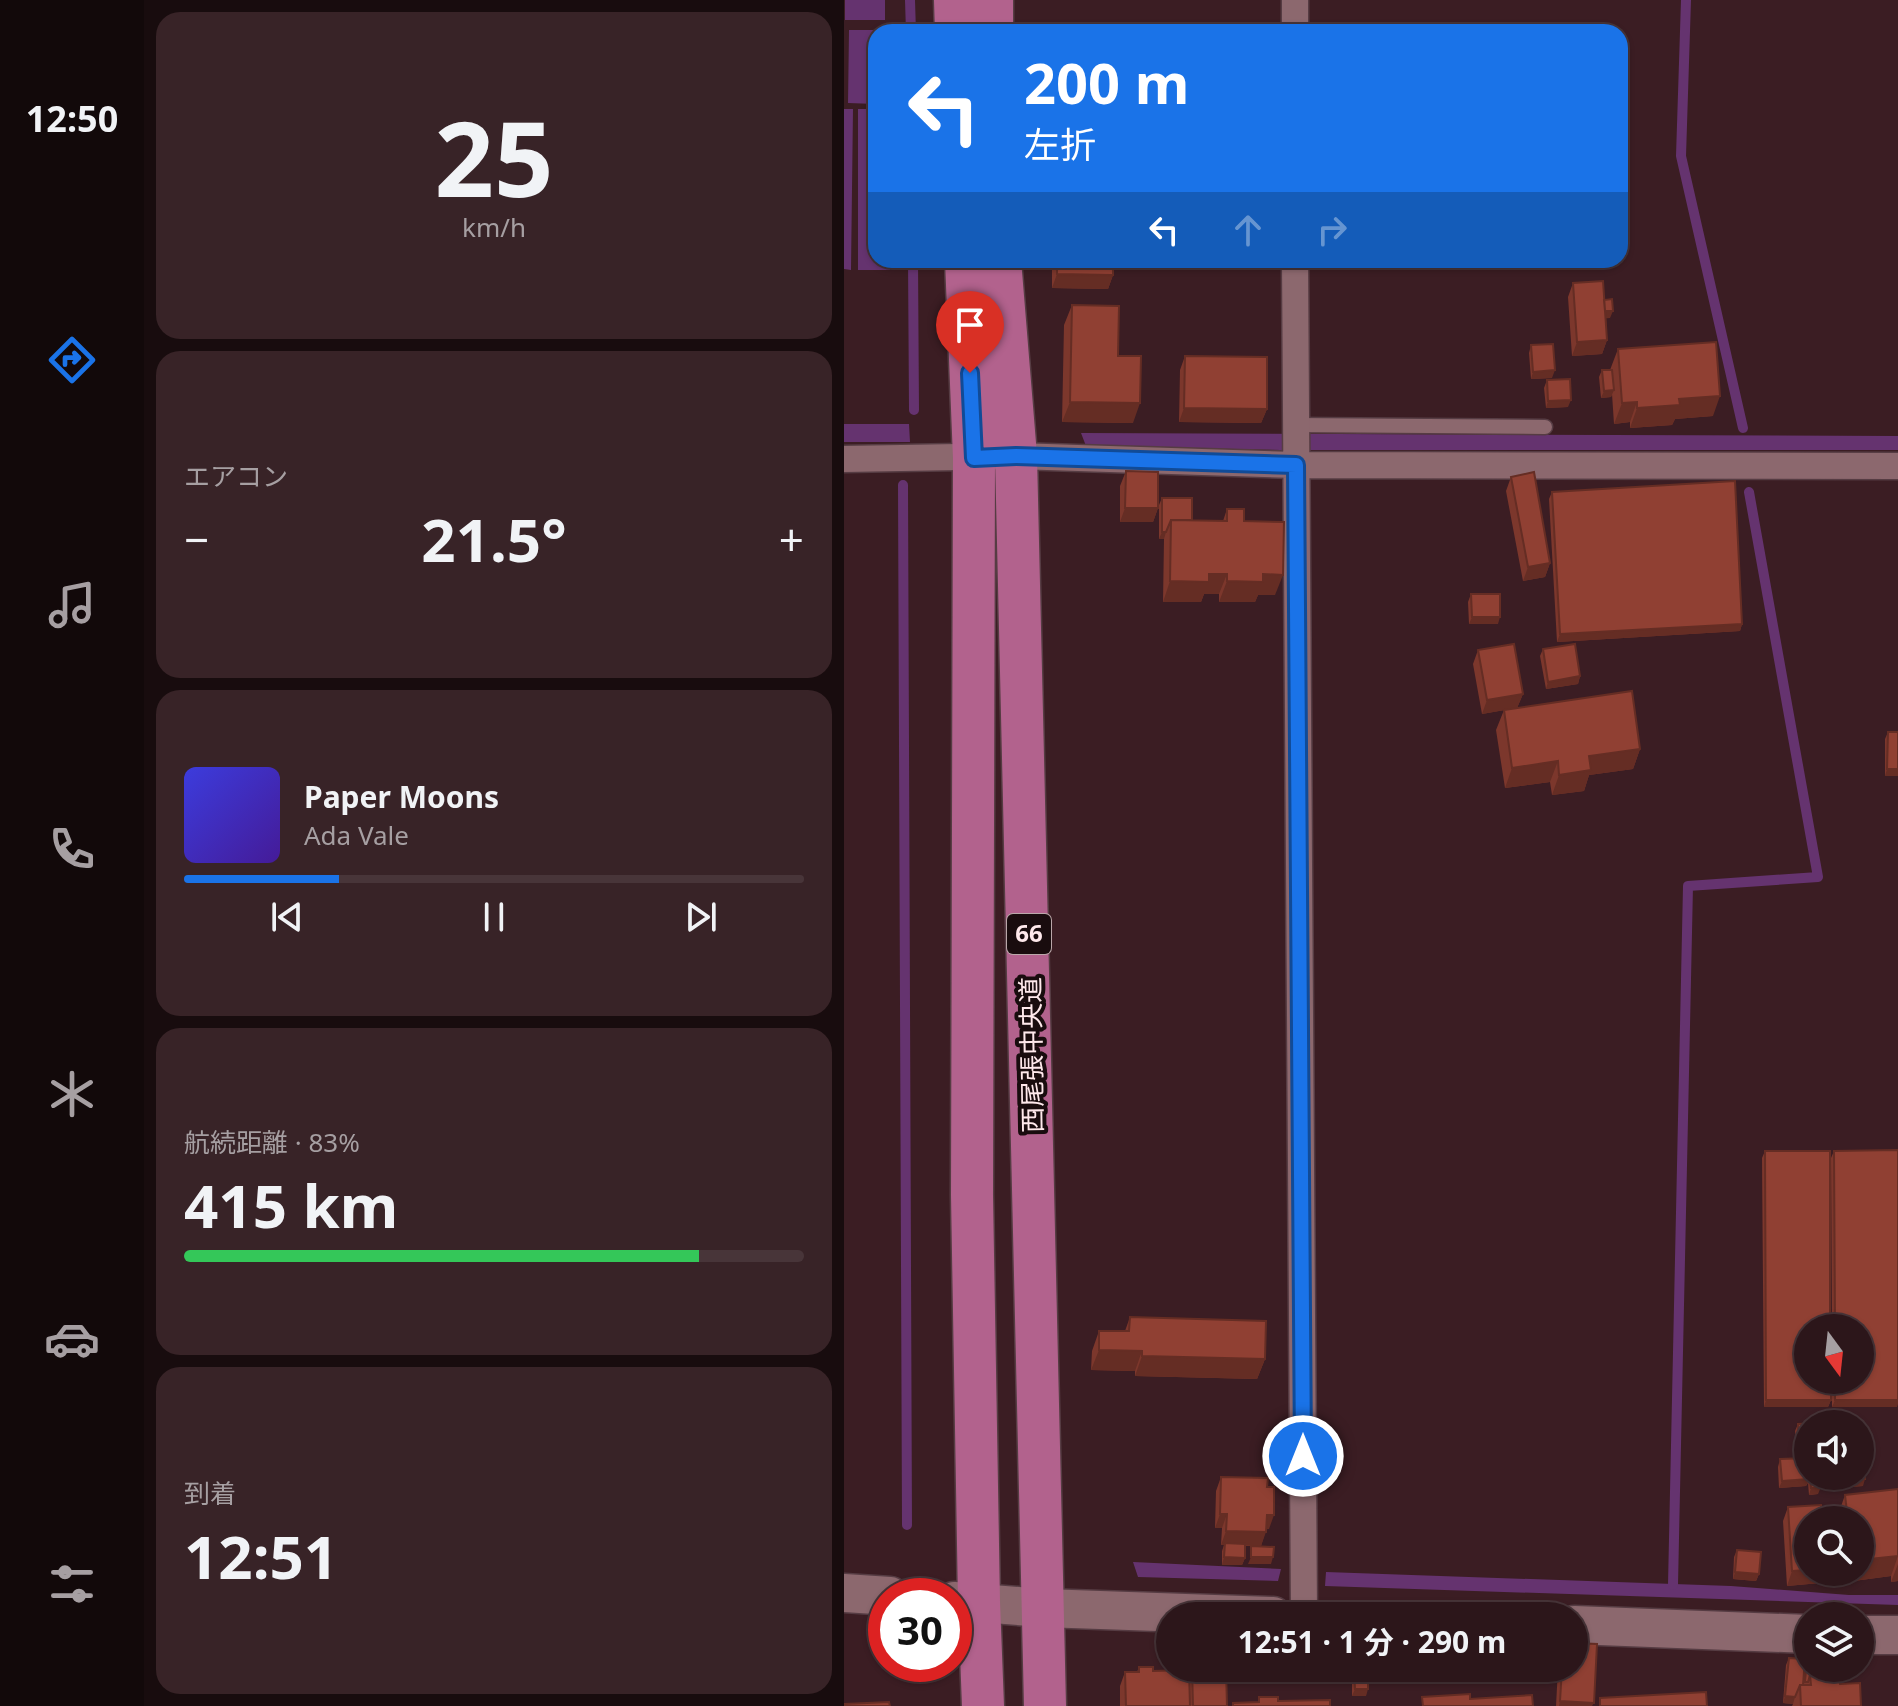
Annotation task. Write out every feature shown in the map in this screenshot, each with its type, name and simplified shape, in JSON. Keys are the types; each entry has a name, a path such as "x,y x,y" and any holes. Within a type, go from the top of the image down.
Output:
{"main road":[{"path":"955,0 956,24"},
{"path":"992,0 992,24"},
{"name":"66","path":"966,268 974,458 972,1195 966,1578"},
{"name":"西尾張中央道","path":"1001,268 1016,456 1045,1706"},
{"path":"844,1593 868,1595"},
{"path":"972,1602 1156,1612"},
{"path":"1588,1626 1794,1633"},
{"path":"1874,1635 1898,1635"},
{"name":"66","path":"972,1639 983,1706"}],"street":[{"path":"1295,0 1295,24"},
{"path":"1295,268 1304,1602"},
{"path":"844,459 974,458 1295,444 1898,466"}],"lane":[{"path":"1295,444 1545,427"}],"shaded area":[{"path":"845,0 885,0 885,20 845,20"},
{"path":"849,30 868,30 868,104 848,103"},
{"path":"844,109 853,109 851,270 844,269"},
{"path":"858,109 868,109 868,268 890,270 858,270"},
{"path":"844,424 909,424 910,442 844,442"},
{"path":"1081,433 1898,436 1898,450 1281,450 1086,446"},
{"path":"1133,1562 1281,1569 1278,1581 1138,1577"},
{"path":"1326,1572 1898,1595 1898,1605 1874,1602 1325,1586"}],"building":[{"path":"1057,268 1113,268 1113,275 1057,274"},
{"path":"1603,281 1607,340 1577,342 1573,283"},
{"path":"1612,299 1613,311 1605,311 1604,300"},
{"path":"1072,305 1119,306 1118,356 1141,356 1140,403 1070,402"},
{"path":"1716,342 1720,396 1679,399 1680,405 1637,408 1637,402 1622,403 1618,349"},
{"path":"1553,344 1555,370 1533,372 1531,345"},
{"path":"1185,356 1267,357 1267,409 1184,408"},
{"path":"1602,370 1612,370 1614,390 1604,391"},
{"path":"1570,379 1571,400 1548,401 1547,380"},
{"path":"1126,471 1158,472 1158,508 1125,508"},
{"path":"1534,472 1550,563 1528,567 1511,477"},
{"path":"1735,481 1742,624 1560,634 1552,492"},
{"path":"1162,498 1192,498 1192,520 1171,520 1166,532 1162,532"},
{"path":"1227,509 1244,509 1244,521 1284,522 1283,575 1263,574 1263,582 1227,581 1227,574 1209,574 1209,582 1170,581 1171,520 1227,521"},
{"path":"1471,594 1500,594 1500,617 1472,617"},
{"path":"1514,644 1523,694 1487,700 1478,650"},
{"path":"1575,644 1580,676 1548,682 1543,649"},
{"path":"1632,691 1640,749 1589,756 1591,770 1559,775 1558,761 1512,768 1504,710"},
{"path":"1888,732 1898,732 1898,769 1887,769"},
{"path":"1898,1150 1898,1400 1835,1400 1835,1394 1874,1394 1874,1314 1835,1314 1834,1151"},
{"path":"1765,1151 1830,1151 1830,1314 1794,1314 1794,1394 1831,1394 1831,1400 1766,1400"},
{"path":"1130,1317 1266,1321 1265,1359 1142,1356 1142,1351 1099,1350 1099,1331 1129,1331"},
{"path":"1794,1458 1794,1480 1782,1481 1780,1459"},
{"path":"1221,1477 1268,1478 1267,1487 1274,1487 1274,1515 1267,1515 1266,1532 1226,1531 1227,1514 1220,1514"},
{"path":"1898,1489 1898,1556 1874,1559 1874,1506 1846,1506 1845,1495"},
{"path":"1788,1507 1794,1507 1794,1571 1792,1571"},
{"path":"1225,1543 1245,1544 1245,1558 1224,1557"},
{"path":"1251,1546 1274,1547 1273,1557 1251,1557"},
{"path":"1737,1550 1761,1552 1759,1574 1735,1572"},
{"path":"1588,1644 1597,1644 1594,1703 1560,1701 1561,1682 1588,1682"},
{"path":"1789,1658 1794,1658 1794,1682 1803,1682 1803,1685 1800,1685 1795,1697 1785,1696"},
{"path":"1139,1667 1153,1667 1156,1682 1189,1682 1190,1706 1126,1706 1125,1672 1139,1672"},
{"path":"1192,1682 1226,1682 1227,1706 1193,1706"},
{"path":"1355,1682 1368,1682 1368,1689 1355,1689"},
{"path":"1811,1682 1860,1683 1861,1706 1801,1706 1800,1685 1811,1685"},
{"path":"1706,1692 1707,1706 1600,1706 1600,1698"},
{"path":"1470,1694 1470,1699 1532,1695 1533,1706 1423,1706 1422,1697"},
{"path":"1259,1697 1278,1697 1278,1701 1330,1700 1330,1706 1233,1706 1233,1703 1259,1702"},
{"path":"889,1702 890,1706 844,1706 844,1704"}],"waterway":[{"path":"910,0 911,24"},
{"path":"1686,0 1681,156 1743,428"},
{"path":"913,268 914,410"},
{"path":"903,485 907,1525"},
{"path":"1673,1585 1688,886 1818,877 1749,492"}],"route":[{"path":"970,373 974,458 1016,456 1296,465 1303,1456"}]}
